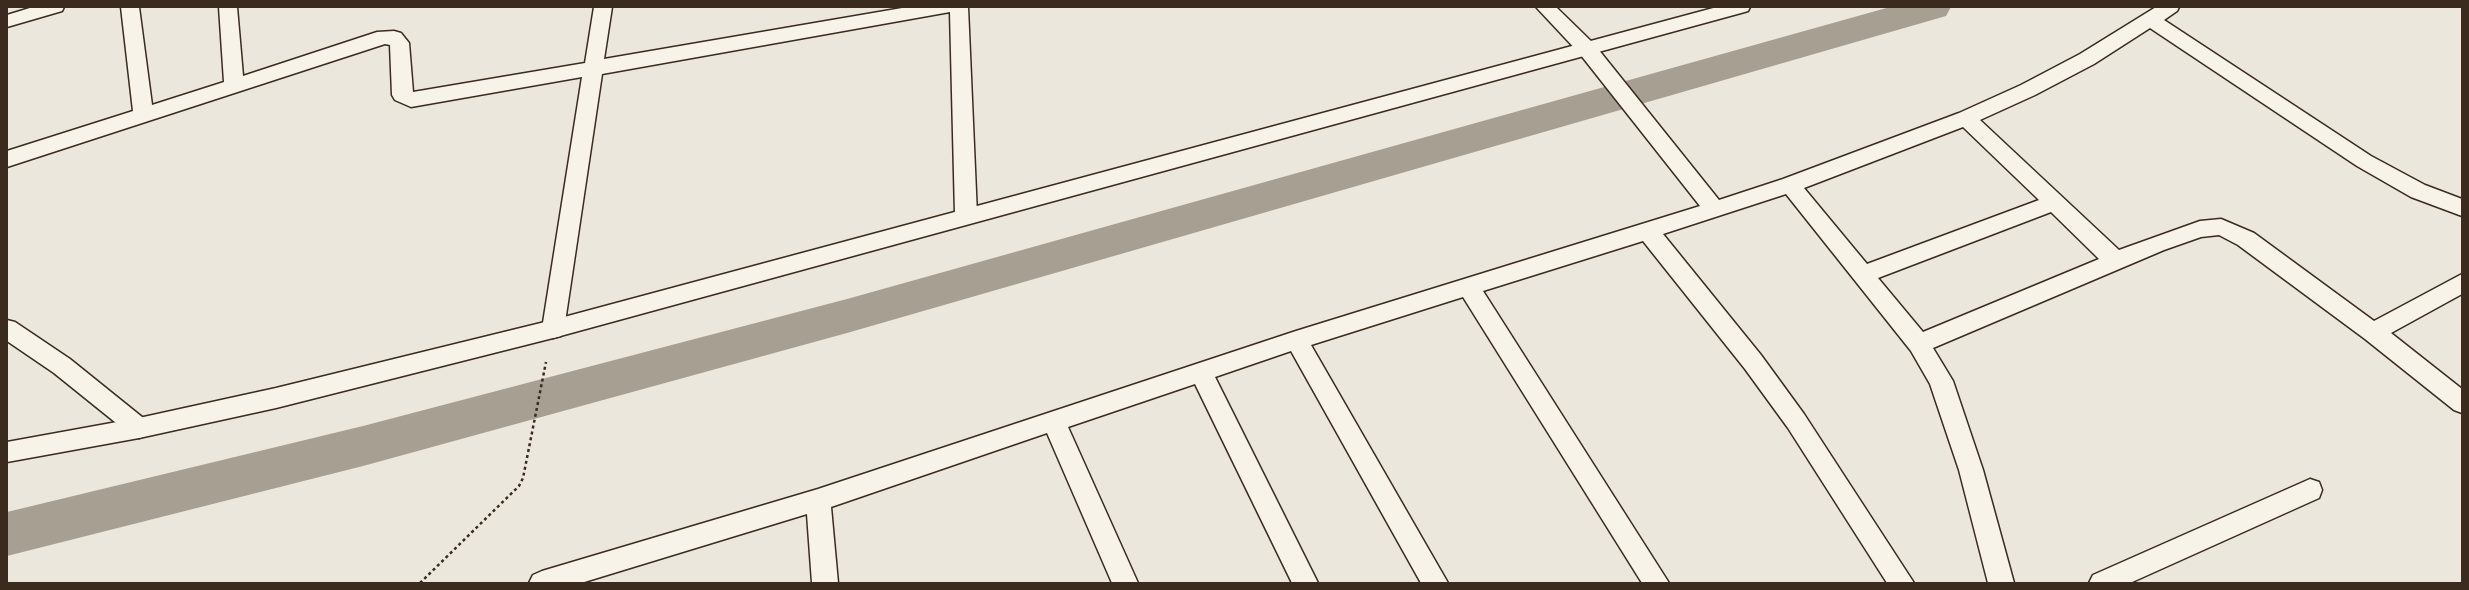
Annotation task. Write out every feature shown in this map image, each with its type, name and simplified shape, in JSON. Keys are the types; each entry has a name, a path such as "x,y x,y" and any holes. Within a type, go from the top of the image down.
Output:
{"street":[{"path":"7,21 55,7"},
{"path":"130,7 143,115"},
{"path":"228,7 234,86"},
{"path":"553,329 603,7"},
{"path":"7,159 384,37 394,38 399,43 402,96 411,100 945,7"},
{"path":"959,7 966,215"},
{"path":"1545,7 1587,49 1715,210"},
{"path":"7,452 139,428 276,398 553,329 966,215 1741,7"},
{"path":"542,583 818,500 1296,340 1715,210 1790,185 1966,118 2028,90 2087,59 2170,7"},
{"path":"2151,20 2364,161 2418,191 2462,208"},
{"path":"1966,118 2056,202 2116,261"},
{"path":"1790,185 1864,274 1919,344 1941,381 1951,406 2001,583"},
{"path":"1864,274 2056,202"},
{"path":"1919,344 2116,261 2200,229 2220,227 2246,239 2373,332 2462,402"},
{"path":"1648,231 1748,356 1796,421 1901,583"},
{"path":"2373,332 2462,283"},
{"path":"1468,286 1656,583"},
{"path":"7,329 62,366 139,428"},
{"path":"1296,340 1435,583"},
{"path":"1201,373 1305,583"},
{"path":"1054,422 1125,583"},
{"path":"2102,583 2310,490"},
{"path":"818,500 825,583"}],"path":[{"path":"420,583 439,562 512,494 523,478 553,329"}],"waterway":[{"path":"7,534 363,446 847,316 1933,7"}]}
